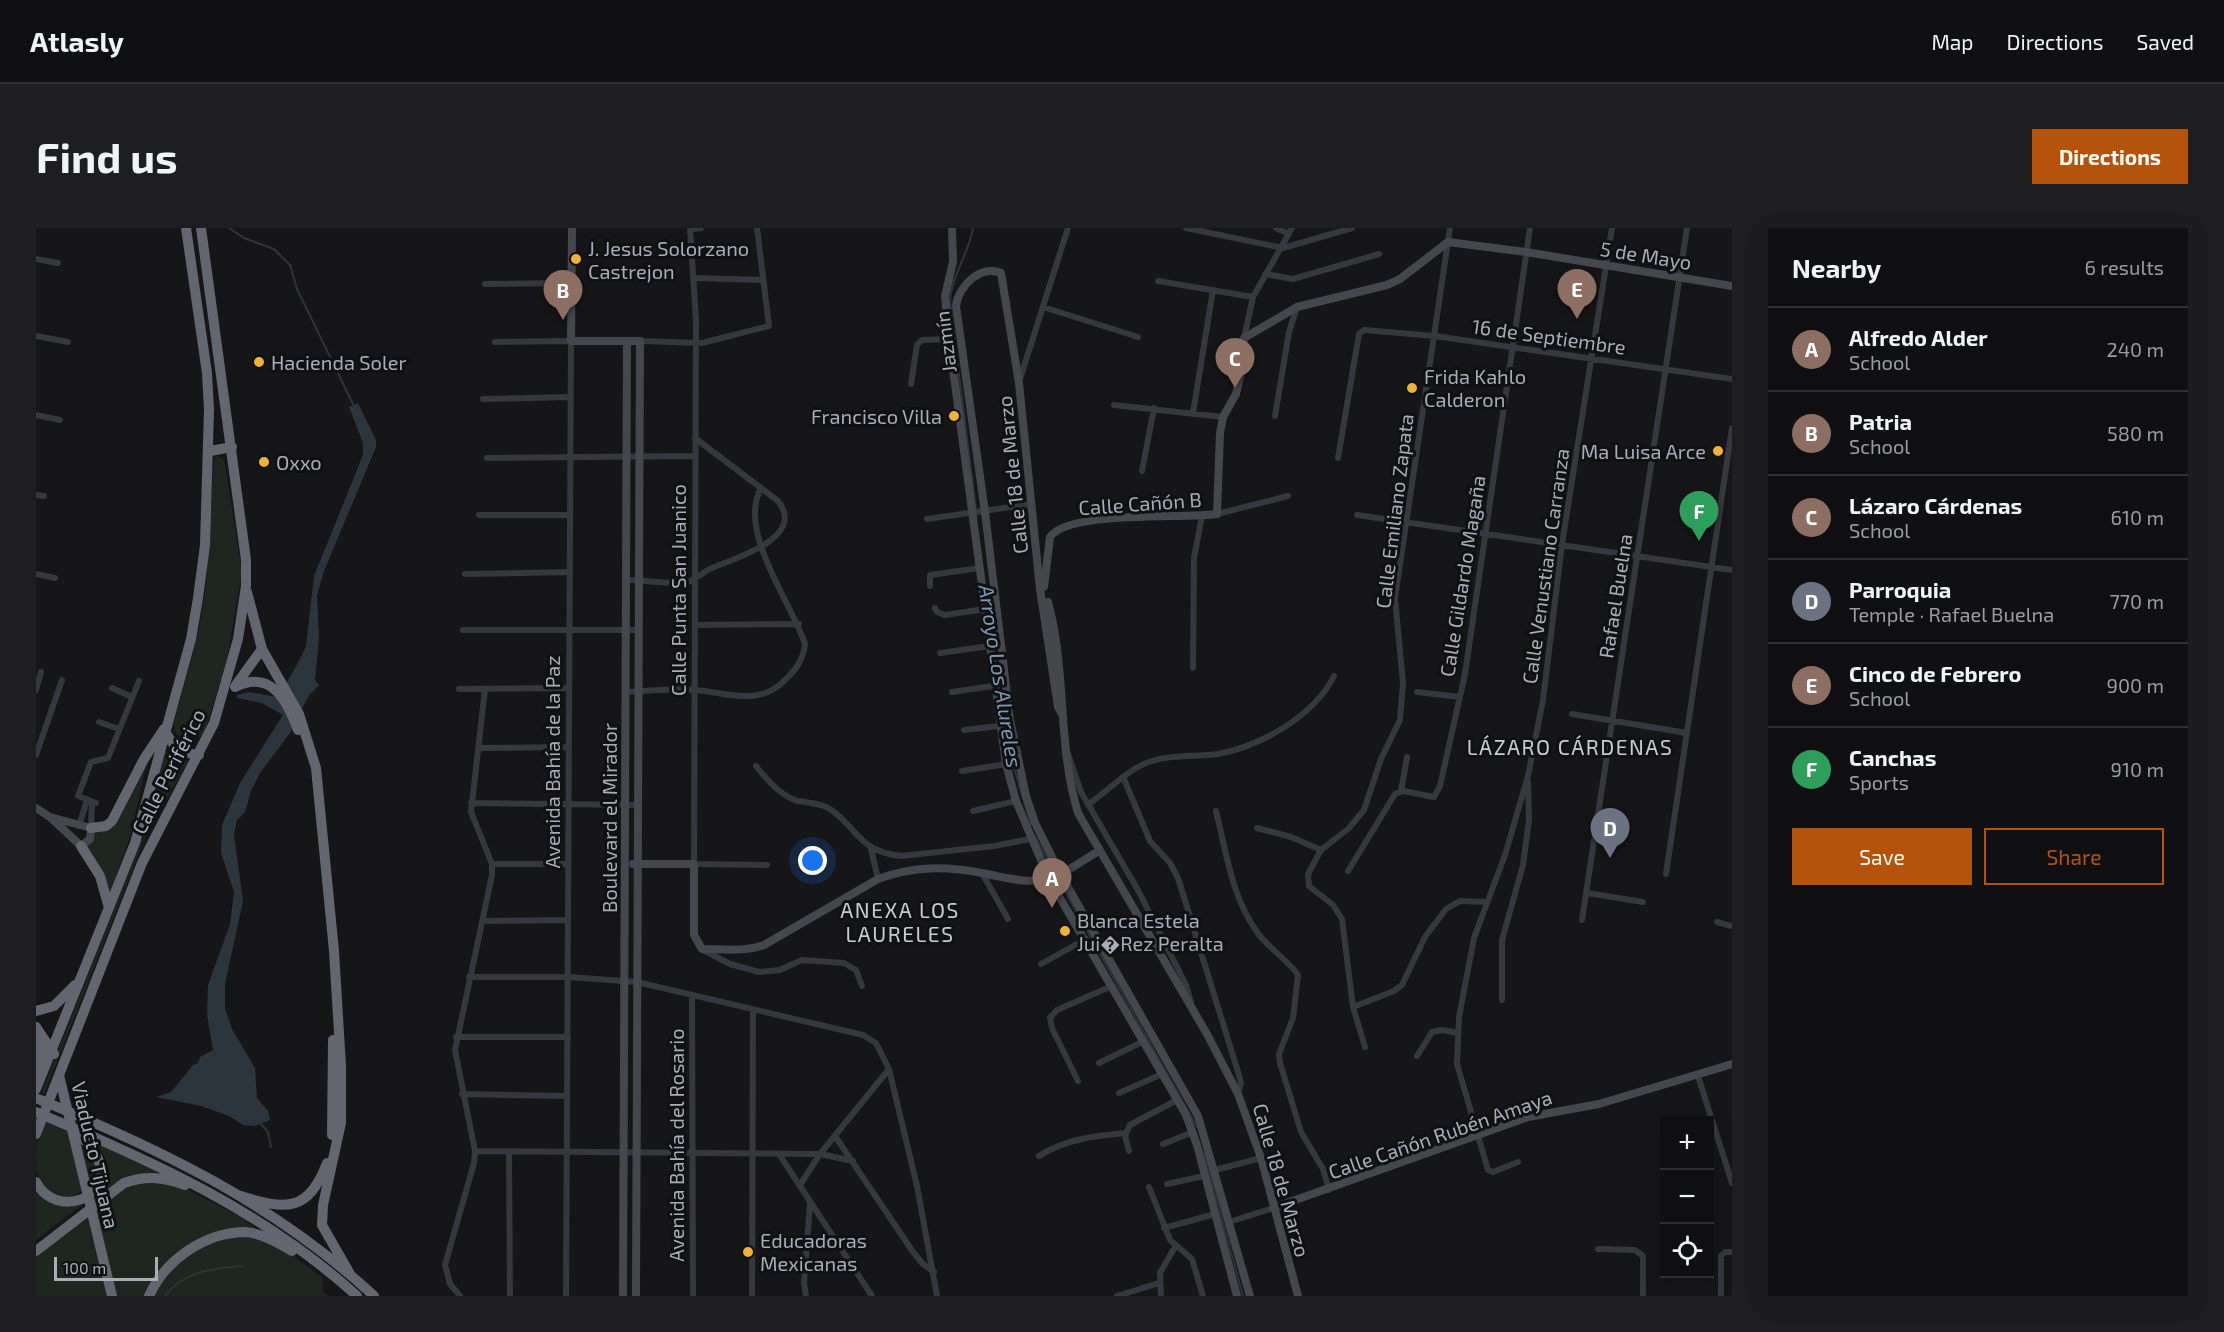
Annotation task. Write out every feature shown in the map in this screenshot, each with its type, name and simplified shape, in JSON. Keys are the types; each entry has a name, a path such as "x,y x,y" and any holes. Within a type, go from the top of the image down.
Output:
{"highway":[{"name":"Calle Periférico","path":"36,1088 135,843 164,729 191,639 205,544 210,451 207,373 186,228"},
{"name":"Calle Periférico","path":"36,1143 38,1129 142,863 199,755 220,707 238,639 246,586 246,560 201,228"},
{"path":"210,451 232,447"},
{"path":"241,1196 270,1205 292,1205 304,1200 321,1179 328,1160 333,1132 333,1035 327,938 310,770 297,726 262,649 246,586"},
{"path":"220,707 262,649"},
{"path":"234,687 256,681 280,688 299,714 316,768 334,951 341,1066 341,1123 324,1205 322,1226 350,1274"},
{"path":"91,828 106,825 112,821 144,759 164,729 177,749 199,755"},
{"path":"78,842 100,876 109,909"},
{"path":"36,1011 44,1010 62,1001 81,978"},
{"name":"Viaducto Tijuana","path":"36,1027 54,1055 112,1296"},
{"path":"36,1040 41,1050 36,1088"},
{"path":"36,1098 147,1144 241,1196 350,1274 374,1296"},
{"path":"36,1112 70,1125 216,1196 290,1243 357,1296"},
{"path":"36,1182 50,1198 70,1202 86,1197 97,1186 101,1173 98,1158 70,1125"},
{"path":"36,1251 112,1191 136,1179 164,1179 216,1196"},
{"path":"149,1296 164,1270 197,1245 246,1232 288,1249 328,1272"}],"main road":[{"name":"Avenida Bahía de la Paz","path":"571,341 572,228"},
{"path":"952,228 953,262 945,296 949,339 1016,753 1035,823 1055,876 1086,939 1193,1132 1237,1296"},
{"path":"1217,514 1218,451 1223,417 1236,394 1244,338 1297,307 1387,285 1400,279 1448,242"},
{"name":"5 de Mayo","path":"1448,242 1527,252 1732,286"},
{"name":"Jazmín","path":"978,513 956,306 957,297 963,285 986,272 996,271 1002,278 1011,345 1019,383"},
{"path":"571,341 640,341"},
{"name":"Boulevard el Mirador","path":"623,1296 627,341"},
{"name":"Boulevard el Mirador","path":"636,1296 640,341"},
{"name":"Calle 18 de Marzo","path":"1019,383 1041,586 1054,624 1064,706 1062,714 1069,782 1077,813 1194,1013 1238,1094 1261,1158 1298,1296"},
{"path":"978,513 980,568 993,686 1006,764 1016,801 1030,839 1055,876 1188,1096 1202,1127 1250,1296"},
{"name":"Calle Cañón B","path":"1041,586 1050,537 1062,526 1074,522 1217,514"},
{"path":"36,808 50,817 78,842"},
{"path":"50,817 91,828 90,839 78,842"},
{"path":"78,842 79,826"},
{"path":"702,949 755,948 764,945 878,879 925,867 982,873 1023,881 1055,876 1099,850"},
{"path":"626,864 694,864"},
{"name":"Calle Punta San Juanico","path":"694,864 694,935 702,949"},
{"name":"Calle Cañón Rubén Amaya","path":"1273,1208 1329,1190 1528,1117 1599,1104 1732,1064"}],"street":[{"path":"690,229 701,228"},
{"path":"640,341 696,344 769,326 758,228"},
{"name":"Calle 18 de Marzo","path":"1019,383 1068,228"},
{"path":"1186,228 1283,248 1352,228"},
{"path":"1244,338 1253,297 1291,231 1276,228"},
{"name":"Calle Emiliano Zapata","path":"1365,1047 1353,1007 1342,919 1333,905 1309,886 1308,874 1321,850 1348,829 1364,810 1381,759 1401,720 1403,683 1395,598 1450,228"},
{"name":"Calle Gildardo Magaña","path":"1401,791 1434,797 1440,786 1460,697 1530,228"},
{"name":"Calle Venustiano Carranza","path":"1518,1162 1490,1172 1457,1064 1458,1033 1469,958 1505,855 1528,776 1543,700 1562,544 1612,228"},
{"name":"Rafael Buelna","path":"1582,920 1687,228"},
{"name":"Calle Punta San Juanico","path":"690,229 695,278 696,344 694,864"},
{"path":"1265,274 1293,279 1379,254"},
{"path":"36,259 58,263"},
{"path":"695,278 763,280"},
{"path":"1158,281 1253,297"},
{"path":"485,284 571,283"},
{"path":"1193,413 1213,290"},
{"path":"1043,307 1138,337"},
{"path":"1275,416 1289,332 1297,307"},
{"name":"16 de Septiembre","path":"1338,458 1361,331 1385,330 1435,336 1732,379"},
{"path":"36,336 68,342"},
{"path":"911,384 917,345 922,340 949,339"},
{"path":"495,342 571,341"},
{"name":"Avenida Bahía de la Paz","path":"566,1296 571,341"},
{"path":"483,399 571,397"},
{"path":"1114,405 1223,417"},
{"path":"1142,471 1154,408"},
{"path":"36,415 60,420"},
{"path":"1666,874 1732,428"},
{"path":"627,580 687,582 703,572 762,545 779,534 784,526 785,514 778,501 695,438"},
{"path":"487,459 695,456"},
{"path":"626,692 695,690 744,697 772,692 799,666 806,644 756,531 755,504 761,488"},
{"path":"36,495 44,496"},
{"name":"Calle Cañón B","path":"1217,514 1288,496"},
{"path":"927,519 1032,504"},
{"path":"479,515 570,515"},
{"path":"1358,515 1732,570"},
{"path":"1193,668 1194,558 1202,516"},
{"path":"930,586 930,575 980,568"},
{"path":"465,574 570,572"},
{"path":"36,574 55,578"},
{"path":"935,608 940,614 985,609"},
{"path":"696,625 799,624"},
{"path":"463,630 639,630"},
{"path":"940,654 990,646"},
{"path":"36,690 41,672"},
{"path":"1089,804 1149,762 1218,754 1258,741 1275,732 1322,697 1334,676"},
{"path":"36,755 62,680"},
{"path":"92,802 78,796 91,762 107,759 139,681"},
{"path":"952,692 993,686"},
{"path":"112,688 132,697"},
{"path":"459,689 569,688"},
{"path":"460,1296 450,1284 446,1265 474,1163 475,1151 455,1059 456,1037 482,921 492,864 473,824 471,803 485,689"},
{"path":"1417,692 1460,697"},
{"path":"1572,714 1687,733"},
{"path":"99,722 119,729"},
{"path":"964,730 999,726"},
{"path":"478,748 569,747"},
{"name":"Calle 18 de Marzo","path":"1067,750 1072,757 1081,792 1139,892 1186,985 1194,1013"},
{"path":"1348,871 1395,794 1401,791 1407,757"},
{"path":"962,771 1006,764"},
{"path":"756,766 765,778 788,796 830,808 871,849 901,856 994,846 1030,839"},
{"path":"1502,1000 1501,949 1523,865 1528,820 1528,776"},
{"path":"1124,779 1150,841 1170,863 1178,878 1238,1072 1241,1083 1238,1094"},
{"path":"973,811 1016,801"},
{"path":"79,826 92,802"},
{"path":"91,828 92,802"},
{"path":"471,803 638,805"},
{"path":"1216,811 1227,867 1236,884 1244,912 1270,948 1298,975 1293,1018 1279,1054 1280,1063 1301,1132 1323,1168 1329,1190"},
{"path":"1257,828 1292,837 1321,850"},
{"path":"871,849 878,879"},
{"path":"492,864 568,864"},
{"path":"694,864 767,865"},
{"path":"982,873 1008,919"},
{"path":"1587,893 1643,902"},
{"path":"1353,1007 1394,991 1402,985 1425,937 1446,909 1460,900 1487,902"},
{"path":"482,921 568,920"},
{"path":"1717,922 1732,926"},
{"path":"1041,964 1086,939"},
{"path":"702,949 730,964 759,972 780,970 801,960 844,963 856,970 862,986"},
{"path":"468,977 568,977 637,982 863,1035 876,1043 889,1069 917,1186 937,1296"},
{"path":"1078,1081 1052,1028 1050,1018 1058,1010 1112,986"},
{"name":"Avenida Bahía del Rosario","path":"692,995 693,1296"},
{"path":"752,1296 753,1009"},
{"path":"1417,1056 1432,1032 1436,1030 1458,1033"},
{"path":"456,1037 567,1037"},
{"path":"1099,1063 1144,1041"},
{"path":"800,1185 820,1154 889,1069"},
{"path":"1119,1093 1162,1074"},
{"path":"1698,1076 1732,1183"},
{"path":"462,1094 567,1096"},
{"path":"1129,1151 1125,1133 1130,1125 1177,1100"},
{"path":"1163,1144 1193,1132"},
{"path":"1039,1156 1054,1146 1074,1140 1125,1133"},
{"path":"835,1136 913,1252 934,1272"},
{"path":"475,1151 567,1154 820,1154 853,1161"},
{"path":"509,1152 510,1296"},
{"path":"778,1154 872,1296"},
{"path":"1215,1170 1261,1158"},
{"path":"1167,1184 1204,1176"},
{"path":"1149,1187 1164,1228 1175,1246 1192,1259 1203,1296"},
{"path":"806,1296 804,1283 810,1202"},
{"name":"Calle Cañón Rubén Amaya","path":"1229,1222 1273,1208"},
{"path":"1164,1228 1215,1214"},
{"path":"1161,1296 1160,1273 1175,1246"},
{"path":"1598,1249 1640,1252 1643,1296"},
{"path":"1721,1296 1722,1253 1732,1252"},
{"path":"1117,1296 1159,1283"}],"shaded area":[{"path":"358,403 376,440 376,447 324,571 317,595 319,638 315,680 319,685 308,697 290,733 260,773 251,791 245,812 237,820 234,835 243,901 225,984 225,1008 232,1029 255,1068 257,1098 268,1111 270,1120 255,1126 243,1125 229,1116 201,1106 156,1097 171,1092 193,1065 198,1063 200,1057 213,1050 207,1015 208,985 230,924 234,892 221,853 222,825 240,783 283,715 262,703 237,698 237,695 249,692 277,697 306,646 314,576 363,455 363,443 349,407"},
{"path":"217,456 224,459 242,572 227,659 204,734 190,742 178,736 174,723 198,634 206,586 214,458"},
{"path":"165,751 176,758 188,761 144,840 44,1095 41,1093 144,835"},
{"path":"148,756 131,834 110,893 98,864 85,845 96,833 100,832"},
{"path":"43,1121 80,1139 95,1159 95,1174 88,1186 76,1194 63,1197 50,1193 40,1182 36,1150"},
{"path":"96,1142 157,1172 124,1181 101,1194 106,1185 108,1168"},
{"path":"144,1179 181,1186 239,1216 322,1277 323,1292 329,1296 36,1296 36,1258 123,1186"},
{"path":"36,1192 57,1204 68,1206 85,1204 36,1240"}],"waterway":[{"path":"229,228 244,238 274,249 290,265 297,289 354,406"},
{"name":"Arroyo Los Alureles","path":"973,228 953,283 950,302 976,510"},
{"name":"Arroyo Los Alureles","path":"1001,697 1010,755 1031,825"},
{"name":"Arroyo Los Alureles","path":"1035,836 1055,874"},
{"name":"Arroyo Los Alureles","path":"1058,879 1197,1127"},
{"path":"261,1124 268,1132 271,1147"},
{"name":"Arroyo Los Alureles","path":"1204,1153 1243,1296"},
{"path":"165,1296 181,1281 200,1272 242,1266"}],"place":[{"name":"J. Jesus Solorzano Castrejon","path":"576,259"},
{"name":"Cinco de Febrero","path":"1577,319"},
{"name":"Patria","path":"563,320"},
{"name":"Hacienda Soler","path":"259,362"},
{"name":"Lázaro Cárdenas","path":"1235,388"},
{"name":"Frida Kahlo Calderon","path":"1412,388"},
{"name":"Francisco Villa","path":"954,416"},
{"name":"Ma Luisa Arce","path":"1718,451"},
{"name":"Oxxo","path":"264,462"},
{"name":"Canchas","path":"1699,541"},
{"name":"Parroquia","path":"1610,858"},
{"name":"Alfredo Alder","path":"1052,908"},
{"name":"Blanca Estela Jui�Rez Peralta","path":"1065,931"},
{"name":"Educadoras Mexicanas","path":"748,1252"}],"district":[{"name":"LÁZARO CÁRDENAS","path":"1570,746"},
{"name":"ANEXA LOS LAURELES","path":"900,921"}]}
